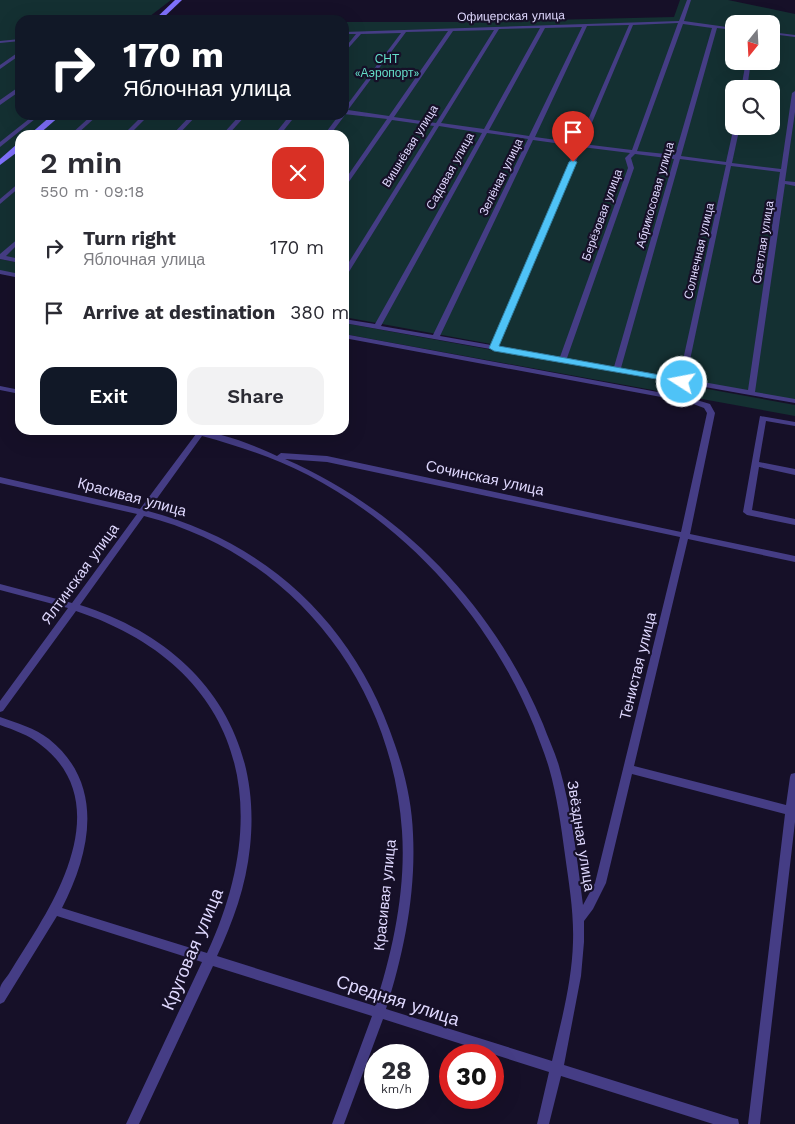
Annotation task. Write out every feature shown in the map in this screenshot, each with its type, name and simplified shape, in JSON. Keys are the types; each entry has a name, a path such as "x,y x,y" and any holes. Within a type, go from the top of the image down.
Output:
{"street":[{"path":"162,15 179,0"},
{"name":"Берёзовая улица","path":"563,360 631,168 628,158 634,152 689,0"},
{"name":"Офицерская улица","path":"349,33 680,22 725,28"},
{"path":"494,348 631,25"},
{"name":"Зелёная улица","path":"436,338 585,26"},
{"name":"Абрикосовая улица","path":"618,370 715,26"},
{"name":"Садовая улица","path":"377,327 543,27"},
{"name":"Вишнёвая улица","path":"349,267 497,28"},
{"path":"349,178 452,29"},
{"path":"349,104 405,32"},
{"path":"349,46 359,33"},
{"path":"780,34 795,36"},
{"path":"0,42 15,40"},
{"path":"0,67 15,56"},
{"path":"0,103 15,92"},
{"name":"Светлая улица","path":"751,394 795,93"},
{"path":"349,113 784,171"},
{"path":"18,130 31,120"},
{"path":"39,130 51,120"},
{"path":"78,130 90,120"},
{"path":"131,130 141,120"},
{"path":"180,130 189,120"},
{"path":"230,130 239,120"},
{"path":"281,130 289,120"},
{"path":"0,145 15,133"},
{"name":"Солнечная улица","path":"682,382 735,135"},
{"path":"0,163 15,150"},
{"path":"783,182 795,184"},
{"path":"0,202 15,188"},
{"path":"0,257 15,244"},
{"path":"0,257 15,260"},
{"path":"0,272 15,275"},
{"path":"349,321 795,401"},
{"name":"Тенистая улица","path":"349,337 690,400 707,406 711,413 685,535 600,884 590,905 578,920"},
{"path":"0,388 15,391"},
{"path":"795,424 763,418 747,512 795,522"},
{"name":"Ялтинская улица","path":"0,708 142,512 194,435"},
{"name":"Звёздная улица","path":"213,435 242,442 278,456 347,494 417,546 454,585 492,635 534,713 550,754 564,808 578,920 578,955 543,1124"},
{"name":"Сочинская улица","path":"278,456 327,459 795,558"},
{"path":"756,464 795,472"},
{"name":"Красивая улица","path":"0,480 174,521 219,541 250,559 286,586 329,629 354,662 375,700 396,757 406,816 408,843 396,950 390,977 338,1124"},
{"name":"Круговая улица","path":"0,587 74,606 129,628 150,641 189,672 219,712 232,740 246,799 245,839 235,897 209,959 132,1124"},
{"path":"0,721 34,733 54,747 66,761 75,780 81,801 82,824 76,864 54,910 0,998"},
{"path":"628,769 793,812"},
{"path":"754,1124 793,812 795,777"},
{"name":"Средняя улица","path":"54,910 733,1124"}],"green space":[{"name":"СНТ «Аэропорт»","path":"0,0 171,0 152,15 15,15 15,120 349,120 349,22 469,22 674,17 680,0 728,0 795,14 795,400 349,318 349,130 15,130 15,260 0,257"},
{"path":"0,259 15,262 15,274 0,271"},
{"path":"349,324 795,405 795,416 349,335"}],"route":[{"path":"573,162 494,348 682,382"}]}
